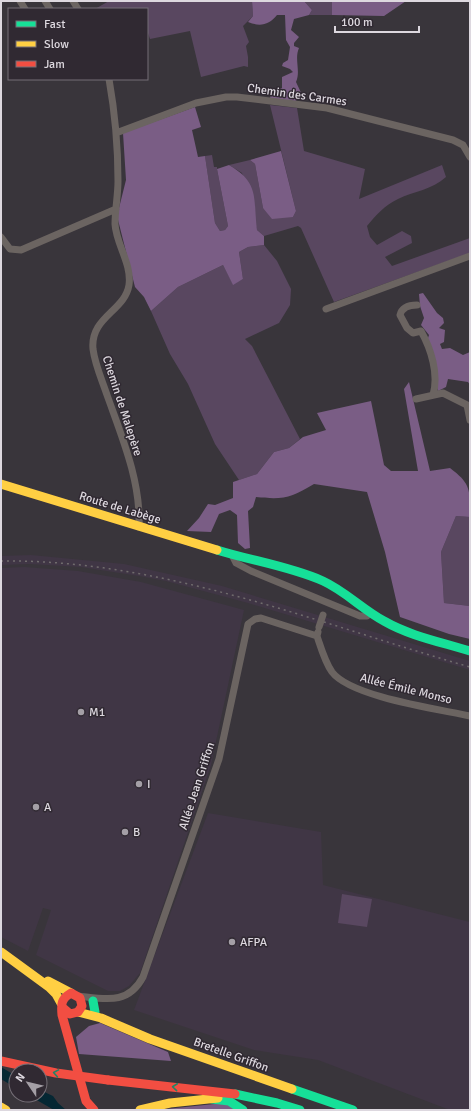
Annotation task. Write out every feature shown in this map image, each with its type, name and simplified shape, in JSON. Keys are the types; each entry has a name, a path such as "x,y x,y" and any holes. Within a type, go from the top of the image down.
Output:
{"main road":[{"name":"Route de Labège","path":"1,484 232,555 267,562 304,574 332,585 370,613 393,626 470,651"},
{"path":"1,952 49,987 70,1014 83,1003"},
{"path":"25,969 33,971 93,1008 98,1015"},
{"path":"83,1003 64,997 62,1005 64,1022 82,1092 94,1110"},
{"path":"68,1034 70,1023 83,1003"},
{"name":"Bretelle Griffon","path":"83,1003 98,1015 150,1039 353,1110"},
{"path":"1,1061 56,1073 228,1093 274,1101 300,1110"},
{"path":"140,1110 163,1102 228,1093"},
{"path":"140,1110 170,1103 204,1098 243,1099 271,1104 286,1110"},
{"path":"204,1098 229,1101 243,1110"},
{"path":"1,1107 6,1110"}],"street":[{"name":"Chemin de Malepère","path":"109,80 116,132 118,182 116,227 128,270 129,286 124,297 98,326 93,348 136,485 140,506 139,527"},
{"name":"Chemin des Carmes","path":"116,132 196,103 226,97 237,97 327,108 367,117 452,140 463,145 470,157"},
{"path":"1,238 10,249 21,250 116,209"},
{"path":"326,308 470,256"},
{"path":"417,305 405,308 400,315 407,328 413,333 421,331 428,344 434,365 433,395"},
{"path":"416,398 443,393 467,405 470,420"},
{"name":"Route de Labège","path":"232,555 232,559 240,566 327,603 360,616 367,616 370,613"},
{"path":"267,562 267,575 269,578"},
{"path":"317,636 327,603"},
{"name":"Allée Jean Griffon","path":"83,1003 117,999 129,994 137,987 143,977 219,759 248,624 255,619 261,618 317,636"},
{"name":"Allée Émile Monso","path":"317,636 324,656 332,672 346,684 356,689 470,716"}],"shaded area":[{"path":"109,1 252,1 253,16 243,26 249,42 246,46 248,67 244,66 201,77 190,31 150,39 148,33 148,8 97,8"},
{"path":"252,1 304,1 312,10 309,15 294,19 291,30 299,37 294,43 294,46 299,48 297,56 298,74 296,82 303,97 295,101 270,99 271,90 282,88 282,77 293,72 282,66 283,63 288,60 290,47 286,40 285,15 277,15 271,21 260,25 248,22 253,16"},
{"path":"304,1 332,1 332,15 309,15 312,10"},
{"path":"332,1 406,1 384,16 332,15"},
{"path":"270,105 297,108 304,151 365,169 359,199 442,165 446,177 429,188 393,201 367,226 370,237 377,245 402,231 411,236 412,243 385,257 392,266 470,238 470,253 334,302 301,228 298,226 264,236 257,230 242,173 229,165 250,160 255,164 263,208 293,217 296,211"},
{"path":"195,107 201,127 192,130 198,157 205,156 215,223 220,231 225,230 228,226 217,169 229,165 246,178 250,185 255,200 257,230 264,236 264,245 248,247 239,252 243,279 233,285 223,265 178,287 151,311 144,297 135,287 117,216 126,180 123,133"},
{"path":"281,151 296,211 293,217 272,219 263,208 255,164 250,160"},
{"path":"212,155 214,167 217,167 228,226 225,230 220,231 215,223 205,156"},
{"path":"264,245 277,261 291,289 290,305 279,323 245,339 252,346 300,439 289,448 274,452 257,474 239,480 215,444 188,384 170,354 151,311 178,287 223,265 233,284 243,279 239,252 248,247"},
{"path":"423,293 437,313 443,318 444,323 439,328 445,330 444,342 440,344 442,349 450,348 463,355 470,352 470,385 468,382 448,379 446,387 438,391 426,344 429,335 421,325 424,318 420,306 419,294"},
{"path":"409,382 430,471 450,468 462,478 468,488 470,517 456,516 441,552 444,603 470,606 470,639 449,634 400,617 385,552 367,492 314,484 286,497 256,497 253,507 248,511 250,548 245,549 238,543 237,515 230,510 219,514 211,532 187,531 199,518 208,504 215,505 233,498 233,482 257,474 274,452 289,448 303,437 326,430 317,413 371,401 384,465 391,471 418,471 404,389"},
{"path":"456,516 470,517 470,606 444,603 441,552"},
{"path":"31,555 124,564 222,586 470,661 470,670 248,603 166,581 81,567 30,564 1,565 1,556"},
{"path":"24,567 78,571 141,582 244,610 211,765 140,973 129,986 120,991 108,991 36,955 51,910 43,908 28,951 1,937 1,568"},
{"name":"AFPA","path":"208,813 321,832 323,885 470,922 470,1110 450,1110 318,1060 254,1050 134,1010"},
{"path":"342,894 372,899 367,927 338,923"},
{"path":"100,1023 168,1052 171,1061 79,1054 76,1037 89,1026"},
{"path":"226,1104 236,1110 157,1110"}],"water":[{"path":"1,1067 8,1071 8,1083 1,1079"},
{"path":"48,1094 53,1096 66,1110 54,1110 42,1103 48,1103"}],"railway":[{"path":"1,561 61,563 121,571 180,582 297,614 470,667"}],"traffic: fast":[{"path":"217,550 284,568 323,581 376,616 404,631 470,651"},
{"path":"93,1001 95,1012"},
{"path":"292,1089 353,1110"},
{"path":"235,1094 277,1103 300,1110"},
{"path":"212,1099 229,1101 243,1110"}],"traffic: slow":[{"path":"1,484 217,550"},
{"path":"1,952 49,987 56,994 61,1003"},
{"path":"48,981 71,993"},
{"path":"78,1012 101,1018 150,1039 292,1089"},
{"path":"140,1110 170,1103 218,1098"},
{"path":"1,1107 6,1110"}],"traffic: jam":[{"path":"63,1008 70,1014 78,1012 82,1006 80,998 71,993 65,997 62,1005 62,1015 86,1101 94,1110"},
{"path":"1,1061 56,1073 108,1080"},
{"path":"108,1080 235,1094"}],"place":[{"name":"M1","path":"81,712"},
{"name":"I","path":"139,784"},
{"name":"A","path":"36,807"},
{"name":"B","path":"125,832"},
{"name":"AFPA","path":"232,942"}]}
